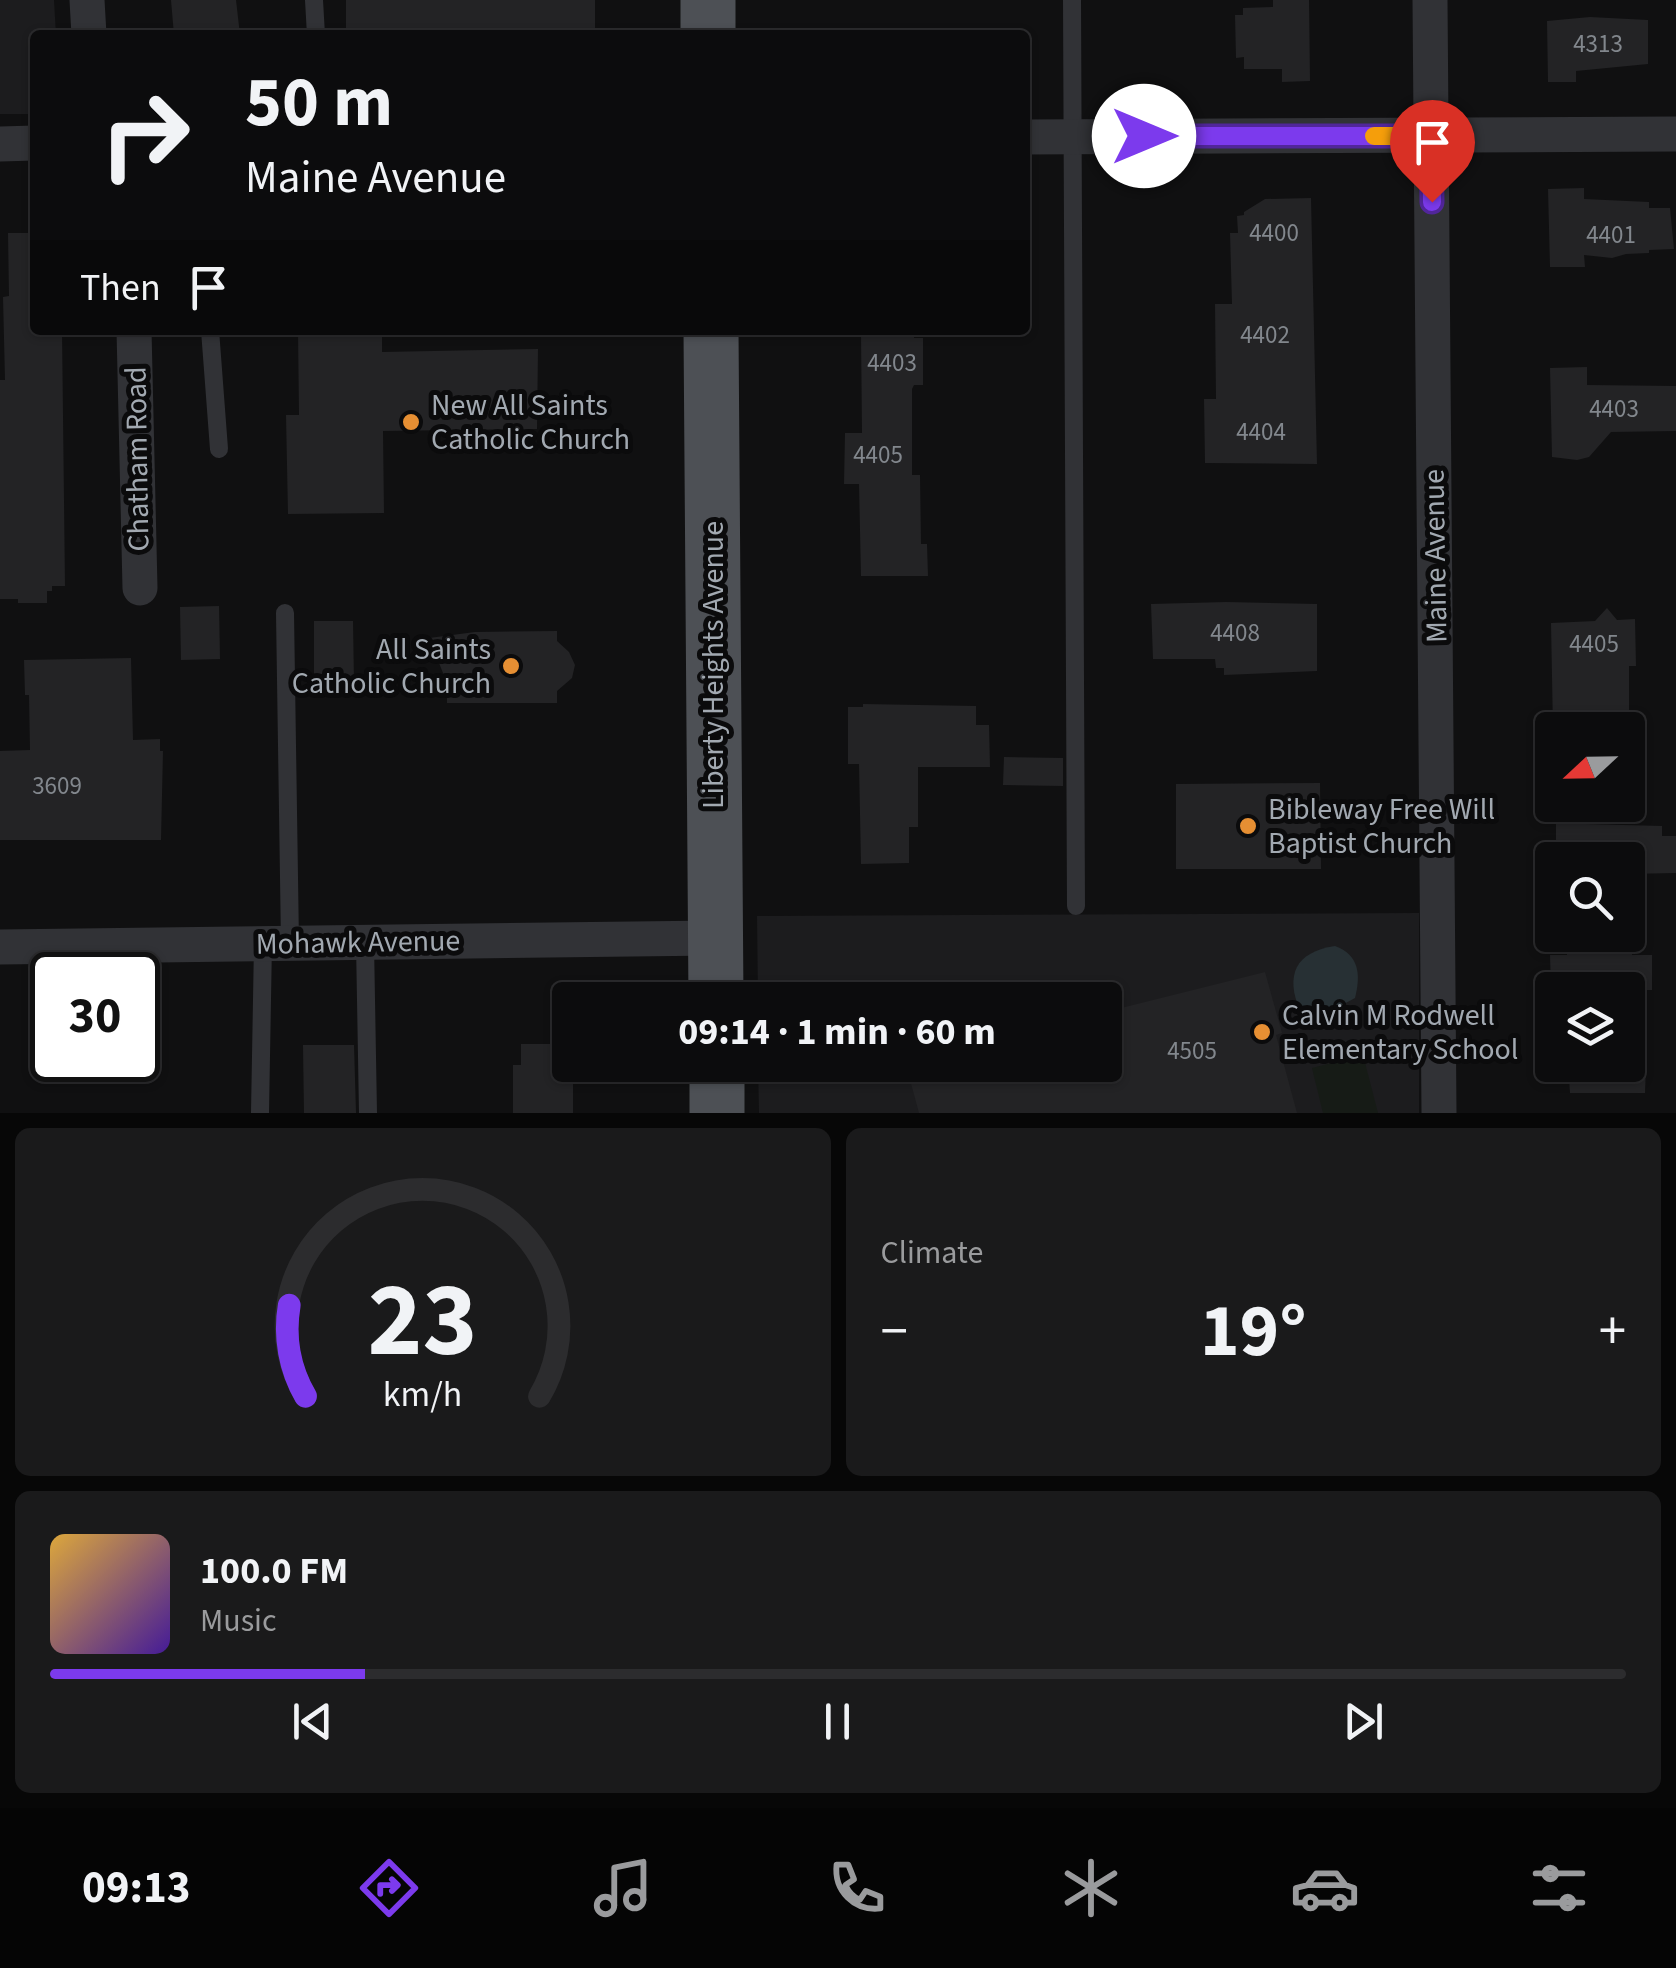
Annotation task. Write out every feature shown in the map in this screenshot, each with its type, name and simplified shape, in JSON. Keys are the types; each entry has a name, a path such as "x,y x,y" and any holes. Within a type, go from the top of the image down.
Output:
{"main road":[{"path":"708,0 708,30"},
{"name":"Liberty Heights Avenue","path":"710,335 716,982"},
{"path":"716,1082 717,1113"}],"street":[{"path":"87,0 89,30"},
{"name":"Maine Avenue","path":"1430,0 1438,1113"},
{"path":"1030,136 1676,134"},
{"path":"0,144 30,143"},
{"name":"Chatham Road","path":"134,335 140,588"},
{"name":"Mohawk Avenue","path":"0,947 715,938"}],"lane":[{"path":"314,0 316,30"},
{"path":"1072,0 1076,906"},
{"path":"210,335 219,448"},
{"path":"260,1113 276,943 285,613"},
{"path":"366,942 368,1113"}],"shaded area":[{"path":"0,0 54,0 56,30 30,30 30,114 0,114"},
{"name":"Calvin M Rodwell Elementary School","path":"1419,913 1419,1113 759,1113 758,1082 1122,1082 1122,982 758,982 757,916"},
{"path":"1335,946 1349,955 1356,966 1355,998 1342,1005 1300,1011 1294,986 1297,967 1311,954"},
{"path":"1363,1055 1378,1113 1323,1113 1312,1068"}],"building":[{"path":"171,0 236,0 239,30 174,30"},
{"path":"346,0 595,0 595,30 346,30"},
{"path":"1273,0 1309,0 1310,81 1282,82 1282,69 1244,69 1244,57 1236,58 1235,15 1243,15 1243,8 1273,7"},
{"path":"1590,17 1648,20 1648,64 1576,71 1576,82 1548,82 1547,21"},
{"path":"1584,188 1584,199 1649,202 1649,208 1670,208 1674,249 1612,258 1584,255 1585,267 1550,267 1548,189"},
{"path":"1311,198 1317,464 1205,463 1204,399 1216,399 1215,304 1232,304 1230,233 1238,233 1237,216 1265,199"},
{"path":"8,233 30,233 30,335 62,335 65,586 52,586 52,591 47,591 47,603 0,599 0,380 5,380 3,297 9,296"},
{"name":"New All Saints Catholic Church","path":"298,335 382,335 382,352 538,349 537,429 383,431 384,513 288,514 286,415 299,415"},
{"path":"861,335 923,338 923,385 914,385 912,389 912,475 920,475 921,544 927,544 928,576 861,576 859,484 844,484 845,433 862,433"},
{"path":"1587,367 1587,385 1676,386 1676,431 1611,432 1589,457 1552,457 1550,368"},
{"path":"1151,604 1317,604 1317,671 1224,675 1224,668 1216,668 1215,659 1153,659"},
{"path":"219,606 220,659 181,660 180,607"},
{"path":"1607,608 1617,620 1635,619 1636,666 1629,666 1629,712 1553,712 1551,623 1595,621"},
{"path":"314,621 353,621 354,685 314,685"},
{"name":"All Saints Catholic Church","path":"557,631 557,641 575,665 572,678 557,691 557,703 447,703 447,683 429,638 475,632"},
{"path":"131,658 133,740 160,739 163,751 161,840 0,840 0,751 30,750 24,660"},
{"path":"976,706 976,725 989,725 990,767 918,767 918,827 909,827 909,863 861,864 859,764 848,764 848,707"},
{"path":"1004,757 1063,758 1063,786 1003,785"},
{"name":"Bibleway Free Will Baptist Church","path":"1320,783 1321,869 1176,869 1176,784"},
{"path":"1556,822 1662,826 1662,836 1676,836 1676,873 1645,874 1645,842 1556,842"},
{"path":"1550,955 1652,955 1652,990 1645,990 1645,972 1550,972"},
{"path":"1265,972 1282,1033 1276,1035 1297,1113 919,1113 911,1082 1122,1082 1122,1008"},
{"path":"521,1044 552,1044 552,1082 573,1082 573,1113 513,1113 513,1065 521,1065"},
{"path":"303,1045 354,1045 356,1113 304,1113"},
{"path":"1646,1065 1645,1093 1570,1093 1569,1082 1645,1082"}],"slow traffic":[{"path":"1374,136 1431,136 1431,150"}],"place":[{"name":"New All Saints Catholic Church","path":"411,422"},
{"name":"All Saints Catholic Church","path":"511,666"},
{"name":"Bibleway Free Will Baptist Church","path":"1248,826"},
{"name":"Calvin M Rodwell Elementary School","path":"1262,1032"}],"route":[{"path":"1144,136 1431,136 1432,202"}]}
